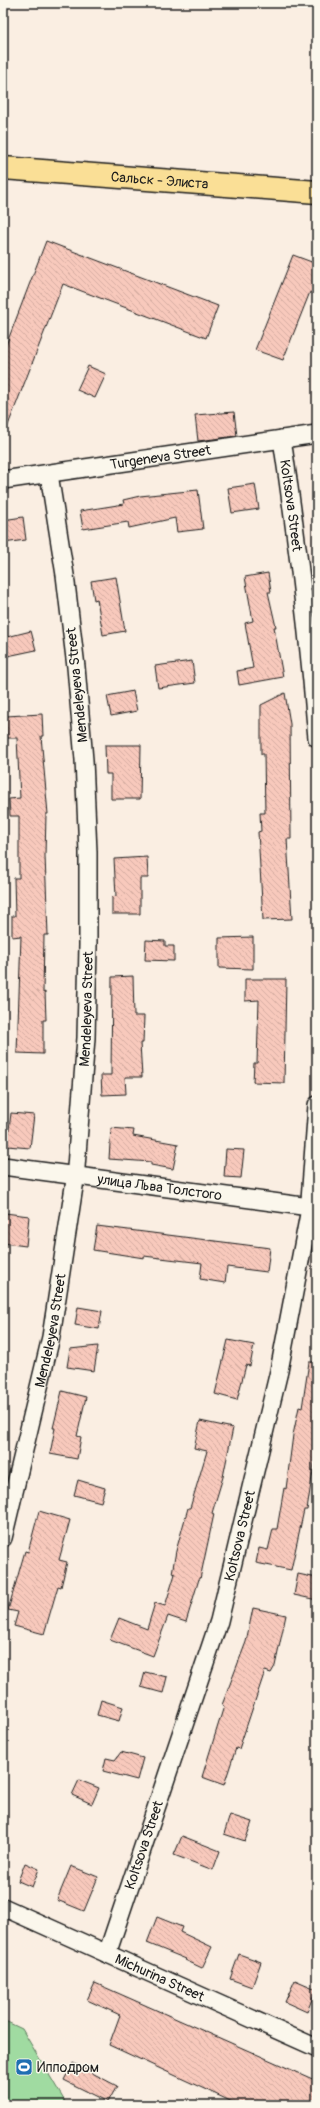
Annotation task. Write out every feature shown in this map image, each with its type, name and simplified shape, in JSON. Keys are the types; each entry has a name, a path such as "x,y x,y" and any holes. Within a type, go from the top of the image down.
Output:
{"main road":[{"name":"Сальск - Элиста","path":"3,168 317,192"}],"street":[{"name":"Turgeneva Street","path":"3,480 317,434"},
{"name":"Koltsova Street","path":"282,439 299,550 310,652 317,738"},
{"name":"Mendeleyeva Street","path":"3,1538 51,1337 76,1176 86,1038 88,852 84,760 76,667 65,575 49,474"},
{"name":"Koltsova Street","path":"107,1954 219,1621 279,1371 313,1208 317,1105"},
{"name":"улица Льва Толстого","path":"3,1166 313,1208"},
{"name":"Michurina Street","path":"3,1907 317,2048"}],"green space":[{"name":"Ипподром","path":"3,2020 22,2029 67,2105 3,2105"}],"building":[{"path":"46,241 218,306 206,338 63,284 3,438 3,353"},
{"path":"293,255 317,264 317,295 310,292 283,360 255,350"},
{"path":"88,366 106,374 95,398 77,390"},
{"path":"234,412 237,436 198,441 195,415"},
{"path":"255,484 259,509 232,513 228,488"},
{"path":"198,490 203,529 177,532 175,518 129,528 128,522 83,529 80,511 124,504 123,500 140,496"},
{"path":"23,517 26,540 3,543 3,520"},
{"path":"268,573 271,592 268,592 276,627 274,627 283,677 239,685 237,671 253,668 245,623 253,621 245,577"},
{"path":"116,577 125,631 103,635 97,599 94,600 91,581"},
{"path":"31,631 36,650 3,657 3,638"},
{"path":"192,661 195,683 158,688 155,666"},
{"path":"133,691 137,711 111,716 107,696"},
{"path":"285,693 290,724 291,839 287,839 292,919 263,920 258,832 261,831 260,813 265,813 264,754 261,754 261,705"},
{"path":"42,714 43,736 41,736 48,814 46,814 45,856 48,935 44,935 43,993 45,992 46,1020 43,1020 43,1054 17,1053 21,936 12,937 12,916 15,916 14,878 19,878 19,816 10,816 9,799 20,798 17,738 7,738 6,716"},
{"path":"105,745 141,745 140,799 111,799 111,774 106,774"},
{"path":"147,857 148,878 140,878 140,914 112,914 112,897 116,896 114,859"},
{"path":"253,937 253,969 219,968 219,938"},
{"path":"146,940 165,941 165,946 174,946 174,961 145,960"},
{"path":"133,976 134,1016 144,1016 143,1043 140,1043 142,1077 125,1077 126,1094 102,1095 101,1075 111,1075 112,977"},
{"path":"245,979 286,979 284,1083 253,1082 254,1063 257,1063 259,1000 245,1001"},
{"path":"11,1113 34,1115 30,1148 7,1146"},
{"path":"111,1128 134,1130 133,1136 178,1144 173,1169 151,1165 151,1162 109,1159"},
{"path":"226,1149 244,1150 241,1178 224,1177"},
{"path":"5,1213 29,1216 26,1246 3,1243"},
{"path":"97,1226 270,1248 267,1272 227,1267 225,1283 200,1279 202,1263 144,1256 144,1258 93,1250"},
{"path":"78,1307 102,1311 99,1329 75,1325"},
{"path":"228,1340 254,1345 250,1366 246,1365 237,1400 215,1394"},
{"path":"98,1346 94,1371 67,1367 70,1349"},
{"path":"309,1362 317,1362 317,1444 307,1510 304,1510 291,1570 256,1563 259,1548 268,1550 273,1529 277,1529 284,1488 286,1489 293,1435 299,1407 302,1408"},
{"path":"62,1391 86,1397 77,1436 81,1437 77,1459 50,1454 55,1428 53,1428"},
{"path":"200,1421 233,1428 223,1477 212,1513 214,1514 200,1579 186,1622 168,1616 153,1656 110,1640 119,1618 147,1629 155,1603 165,1606 175,1574 172,1573 176,1551 188,1508 190,1508 207,1451 194,1448"},
{"path":"78,1480 105,1488 101,1502 74,1495"},
{"path":"39,1511 70,1520 59,1560 67,1562 61,1587 58,1586 44,1634 14,1626 18,1612 8,1610 25,1551 28,1552"},
{"path":"298,1574 317,1578 317,1600 294,1595"},
{"path":"253,1608 286,1615 275,1666 271,1673 265,1671 239,1749 236,1748 224,1785 202,1777 224,1706 222,1705 246,1642"},
{"path":"145,1672 167,1677 163,1693 141,1687"},
{"path":"101,1700 123,1707 119,1721 97,1715"},
{"path":"121,1752 143,1758 137,1780 103,1771 106,1758 115,1760"},
{"path":"79,1780 99,1788 92,1804 72,1795"},
{"path":"230,1815 252,1822 245,1841 224,1834"},
{"path":"182,1836 220,1851 213,1870 174,1855"},
{"path":"25,1863 39,1869 32,1887 18,1881"},
{"path":"71,1866 98,1877 84,1911 57,1900"},
{"path":"157,1917 182,1927 180,1932 212,1947 202,1968 185,1960 186,1959 147,1943"},
{"path":"239,1954 261,1962 252,1987 230,1979"},
{"path":"295,1980 316,1989 307,2012 285,2002"},
{"path":"95,1983 317,2081 317,2105 239,2105 109,2045 120,2015 87,2000"},
{"path":"73,2063 117,2086 108,2102 64,2080"}],"place":[{"name":"Ипподром","path":"24,2067"}]}
